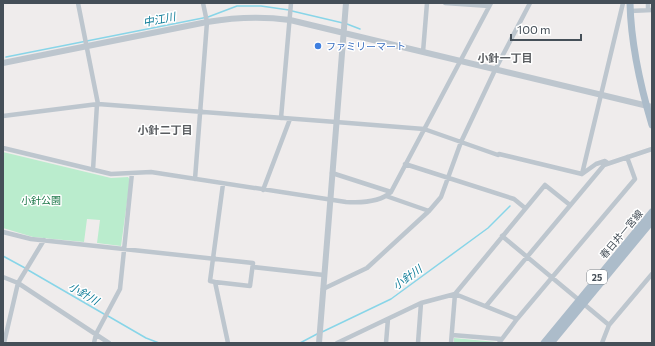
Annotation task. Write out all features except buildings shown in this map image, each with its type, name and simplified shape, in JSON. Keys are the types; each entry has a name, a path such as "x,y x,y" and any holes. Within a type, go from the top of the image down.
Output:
{"main road":[{"path":"630,3 634,50 649,106 652,125"},
{"name":"春日井一宮線","path":"551,343 581,302 652,212"},
{"name":"春日井一宮線","path":"544,343 652,221"}],"street":[{"path":"78,3 98,104 93,170"},
{"path":"195,179 207,21 203,3"},
{"path":"319,340 346,3"},
{"path":"423,52 427,3"},
{"path":"3,148 111,174 122,175 151,172 330,200 357,202 386,196 391,192 490,5 445,3"},
{"path":"323,289 367,268 430,212 441,197 461,142 495,70 530,3"},
{"path":"582,174 623,3"},
{"path":"630,11 650,10 648,3"},
{"path":"282,118 291,5"},
{"path":"3,63 207,21 251,16 290,18 344,33 649,106"},
{"path":"3,116 98,104 336,122 424,129 498,155 582,174 596,164 604,161 608,163"},
{"path":"262,190 290,119"},
{"path":"486,306 604,165 652,149"},
{"path":"452,335 500,341 635,179 627,157"},
{"path":"406,164 514,199 525,208"},
{"path":"94,343 96,334 120,289 132,173"},
{"path":"332,173 391,192"},
{"path":"3,232 32,239 44,240 214,259 253,263 250,286 210,281 214,259 223,184"},
{"path":"337,343 344,341 421,303 454,294 545,185 570,205"},
{"path":"386,196 430,212"},
{"path":"502,236 609,325"},
{"path":"4,343 18,283 44,240"},
{"path":"253,267 324,276"},
{"path":"602,343 609,325 652,274"},
{"path":"3,277 18,283 109,343"},
{"path":"215,282 228,343"},
{"path":"454,294 517,319"},
{"path":"451,343 454,294"},
{"path":"418,343 421,303"},
{"path":"386,343 388,319"}],"green space":[{"name":"小針公園","path":"3,152 111,178 128,177 130,180 121,246 97,243 100,220 87,219 84,242 33,237 3,228"},
{"path":"454,338 496,342 454,343"}],"waterway":[{"name":"中江川","path":"6,57 208,17 237,6 261,6 289,10"},
{"name":"中江川","path":"292,11 343,23"},
{"name":"中江川","path":"347,24 360,29"},
{"name":"小針川","path":"322,332 391,299 488,228 510,206"},
{"name":"小針川","path":"3,256 25,268"},
{"name":"小針川","path":"28,270 104,314"},
{"name":"小針川","path":"108,316 146,338 159,343"},
{"name":"小針川","path":"300,343 317,334"}],"place":[{"name":"ファミリーマート","path":"318,46"}],"district":[{"name":"小針一丁目","path":"505,57"},
{"name":"小針二丁目","path":"165,129"}]}
